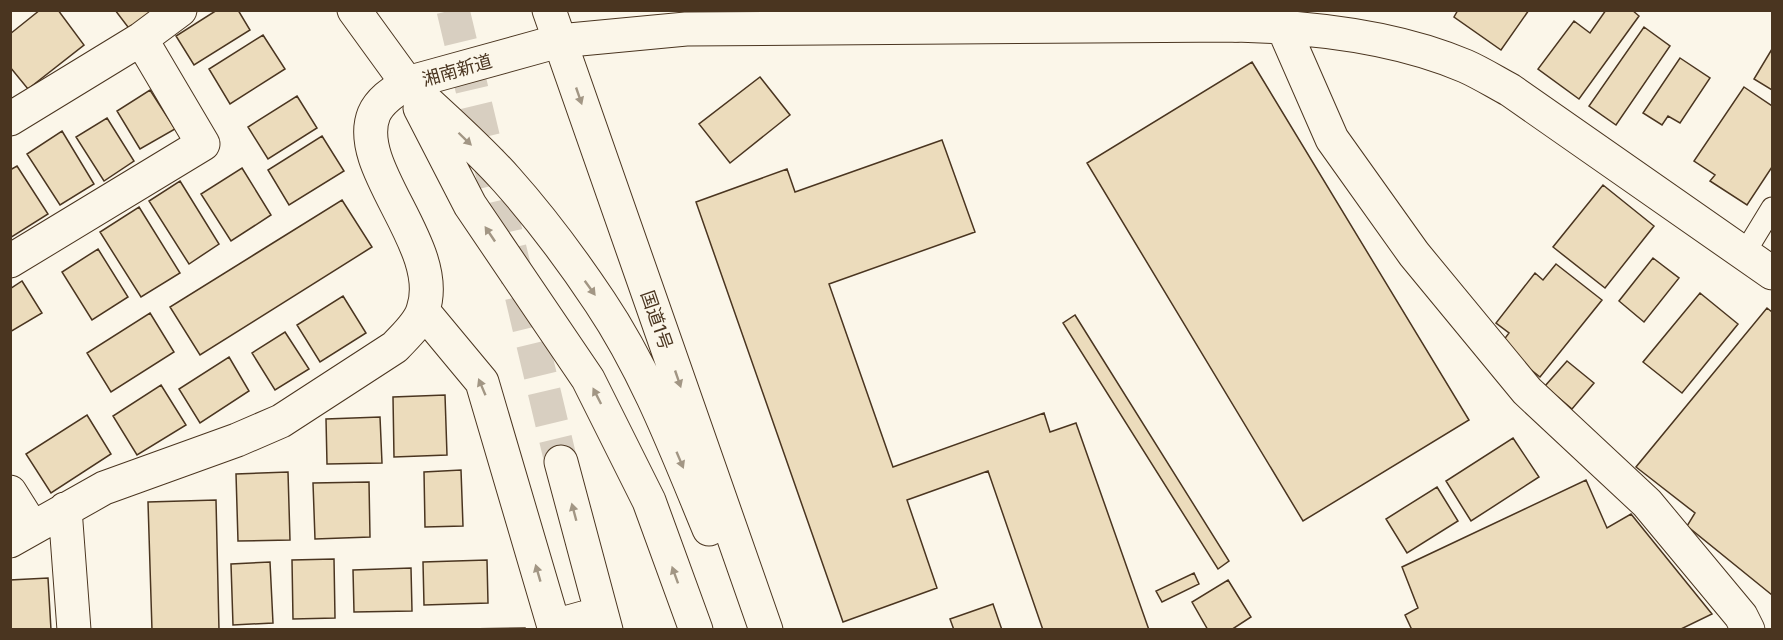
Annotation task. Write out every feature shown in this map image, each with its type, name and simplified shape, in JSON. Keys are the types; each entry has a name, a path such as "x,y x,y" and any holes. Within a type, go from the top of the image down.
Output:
{"main road":[{"path":"10,119 141,39 180,10"},
{"name":"湘南新道","path":"354,10 407,83 559,41 686,29 1240,18 1283,27 1366,38 1423,51 1466,66 1510,90 1773,273"},
{"name":"国道1号","path":"549,10 766,630"},
{"path":"1283,27 1332,139 1414,254 1527,392 1647,503 1735,625"},
{"path":"10,261 202,144 141,39"},
{"path":"10,492 21,534 104,488 237,440 281,421 395,346 410,331 423,311 427,288 424,263 376,160 370,136 374,114 388,96 407,83"},
{"path":"407,83 470,205 588,378 649,501 696,630"},
{"path":"407,83 506,178 560,246 601,303 633,359 658,410 751,630"},
{"path":"423,311 482,382 554,628 603,621 561,462"},
{"path":"65,509 74,630"}],"lane":[{"path":"1744,254 1773,208"}],"building":[{"path":"40,10 58,10 84,45 28,89 10,67 10,34"},
{"path":"115,10 157,10 131,31"},
{"path":"217,10 238,10 250,30 194,65 176,36"},
{"path":"1458,10 1529,10 1501,50 1454,17"},
{"path":"1606,10 1632,10 1639,16 1579,99 1538,69 1574,21 1590,33"},
{"path":"1644,27 1670,46 1616,125 1589,106"},
{"path":"263,35 285,69 230,104 209,69"},
{"path":"1772,49 1772,90 1754,79"},
{"path":"1680,58 1710,78 1680,123 1668,116 1662,125 1643,113"},
{"path":"1252,62 1469,420 1303,521 1087,163"},
{"path":"760,77 790,115 730,163 699,124"},
{"path":"1744,87 1772,106 1772,167 1747,205 1710,181 1715,175 1694,161"},
{"path":"150,90 175,129 140,149 117,111"},
{"path":"297,96 317,128 268,159 248,127"},
{"path":"107,118 134,161 104,181 76,137"},
{"path":"62,131 94,184 60,205 27,154"},
{"path":"322,136 344,171 289,205 268,170"},
{"path":"942,140 975,232 829,284 893,467 1044,413 1050,432 1076,423 1149,630 1043,630 988,471 907,500 937,588 843,622 696,202 787,169 795,192"},
{"path":"17,166 48,214 10,238 10,170"},
{"path":"242,168 271,215 231,241 201,194"},
{"path":"180,181 219,244 189,264 149,201"},
{"path":"1603,185 1654,226 1605,288 1553,247"},
{"path":"342,200 372,247 200,355 170,307"},
{"path":"139,207 180,273 141,297 100,232"},
{"path":"98,249 128,297 92,320 62,272"},
{"path":"1653,258 1679,278 1644,322 1619,301"},
{"path":"1556,264 1602,300 1540,377 1500,345 1509,333 1496,323 1535,273 1543,280"},
{"path":"22,281 42,313 10,332 10,289"},
{"path":"1700,293 1738,324 1682,393 1643,362"},
{"path":"343,296 366,333 320,362 297,325"},
{"path":"1767,308 1772,312 1772,595 1687,526 1695,513 1636,467"},
{"path":"150,313 174,352 111,392 87,353"},
{"path":"1075,315 1229,561 1218,569 1063,323"},
{"path":"285,332 309,369 275,390 252,353"},
{"path":"229,357 249,391 200,423 179,389"},
{"path":"1567,361 1594,383 1572,409 1545,386"},
{"path":"161,385 186,425 137,455 113,416"},
{"path":"445,395 447,455 394,457 393,397"},
{"path":"87,415 111,454 51,493 26,454"},
{"path":"380,417 382,463 327,464 326,419"},
{"path":"1513,438 1539,477 1471,521 1446,481"},
{"path":"461,470 463,526 425,527 424,472"},
{"path":"288,472 290,540 238,541 236,474"},
{"path":"1586,480 1607,528 1631,514 1712,614 1679,630 1412,630 1405,615 1418,608 1402,567"},
{"path":"369,482 370,537 315,539 313,483"},
{"path":"1437,487 1458,521 1407,553 1386,519"},
{"path":"216,500 219,630 152,630 148,502"},
{"path":"334,559 335,618 293,619 292,560"},
{"path":"487,560 488,603 424,605 423,562"},
{"path":"270,562 273,623 233,625 231,564"},
{"path":"411,568 412,611 354,612 353,570"},
{"path":"1194,573 1199,584 1162,602 1156,591"},
{"path":"48,578 51,630 10,630 10,580"},
{"path":"1228,580 1251,617 1231,630 1208,630 1192,602"},
{"path":"993,604 1002,630 954,630 950,619"},
{"path":"525,628 525,630 464,630 464,629"}],"tunnel":[{"path":"453,10 561,462"}]}
